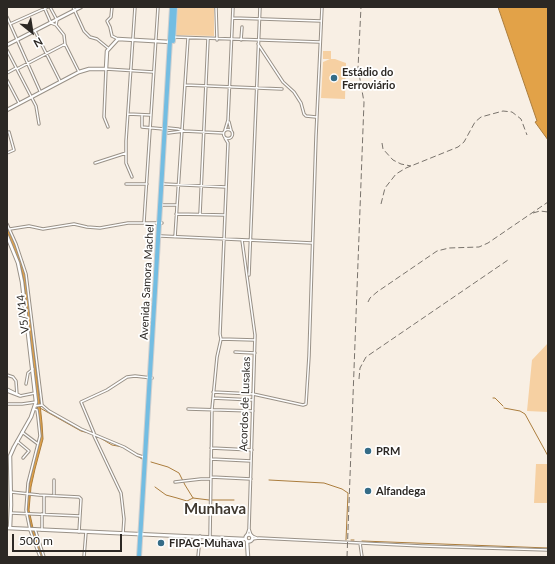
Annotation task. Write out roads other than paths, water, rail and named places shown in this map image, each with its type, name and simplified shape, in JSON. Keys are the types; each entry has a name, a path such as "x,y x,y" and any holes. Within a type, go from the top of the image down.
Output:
{"highway":[{"name":"Avenida Samora Machel","path":"140,557 145,457 163,205 174,7"},
{"name":"Avenida Samora Machel","path":"171,55 174,37 173,28"},
{"name":"Avenida Samora Machel","path":"141,534 167,130"}],"street":[{"path":"10,24 49,7 57,20 56,25"},
{"path":"73,7 84,31 108,48"},
{"path":"7,45 81,7"},
{"path":"112,7 112,17 107,21 112,36 118,39 171,42"},
{"path":"132,177 126,163 126,153 134,7"},
{"path":"144,222 158,7"},
{"path":"216,7 216,40"},
{"path":"223,133 228,120 233,7"},
{"path":"248,279 251,240 260,7"},
{"path":"213,392 253,394 303,405 306,404 322,7"},
{"path":"44,8 51,23 56,25 64,35 66,44 79,72"},
{"path":"7,17 40,91"},
{"path":"233,18 321,22"},
{"path":"241,40 242,27"},
{"path":"35,31 60,81"},
{"path":"174,37 216,40 320,42"},
{"path":"175,237 188,38"},
{"path":"108,127 104,117 106,53 108,48 118,39"},
{"path":"200,214 208,39"},
{"path":"7,73 66,44"},
{"path":"258,44 283,82 294,92 301,104 304,114 306,116 317,117"},
{"path":"7,50 38,110 39,124"},
{"path":"7,110 40,91 86,69 154,72"},
{"path":"7,80 19,103"},
{"path":"185,85 282,89"},
{"path":"128,114 150,115"},
{"path":"142,115 142,127 223,133"},
{"path":"210,537 212,409 217,357 221,339 228,143 233,133 228,120"},
{"path":"167,130 181,131"},
{"path":"225,130 231,130"},
{"path":"7,153 14,150 9,132"},
{"path":"223,133 228,143"},
{"path":"96,163 126,153"},
{"path":"126,184 147,184"},
{"path":"164,184 226,187"},
{"path":"163,205 177,205"},
{"path":"176,214 225,215"},
{"path":"9,229 29,226 43,229 74,224 87,228 100,228 144,222 161,223"},
{"name":"V5/V14","path":"7,224 16,244 26,274 42,405"},
{"path":"7,236 18,263 21,277 36,402 35,408 12,451 9,465 11,513 8,528 123,534 200,536 239,538 246,540 251,538 259,538 548,550"},
{"path":"161,236 312,243"},
{"path":"242,240 248,279"},
{"name":"Acordos de Lusakas","path":"248,279 256,340 249,529"},
{"path":"221,339 256,340"},
{"path":"235,352 255,353"},
{"path":"26,384 28,373 32,369"},
{"path":"7,375 13,377 16,381 17,394"},
{"path":"123,534 124,519 121,493 80,402 110,388 127,377 135,376 151,378"},
{"path":"7,390 21,396 35,393"},
{"path":"213,398 253,400"},
{"path":"7,404 36,402"},
{"path":"35,408 42,405 49,411 81,429 129,449 136,455 145,457"},
{"path":"35,408 37,410 40,436 32,464 27,493 27,513 30,530 40,557"},
{"path":"188,408 253,411"},
{"path":"22,432 38,444"},
{"path":"17,441 29,451 23,458"},
{"path":"211,448 252,450"},
{"path":"211,459 251,461"},
{"path":"174,482 211,478 251,479"},
{"path":"54,480 54,495"},
{"path":"11,492 79,497 81,499 79,532"},
{"path":"42,530 44,495"},
{"path":"11,513 80,516"},
{"path":"248,557 246,535 249,529"},
{"path":"248,548 251,538 249,529"},
{"path":"35,530 44,557"},
{"path":"84,557 86,532"},
{"path":"239,538 246,535"},
{"path":"246,535 251,538"},
{"path":"198,557 200,536"},
{"path":"360,543 362,557"}],"waterway":[{"path":"493,398 495,398 503,406"},
{"path":"40,408 81,431 89,433"},
{"path":"504,408 520,411 525,414 548,456"},
{"path":"97,436 112,445 123,447"},
{"path":"131,452 142,459"},
{"path":"151,462 168,467 179,473 193,498 209,500"},
{"path":"269,480 324,483 342,489 348,493 346,540"},
{"path":"155,487 166,495 187,501 193,498"},
{"path":"212,500 234,500"},
{"path":"362,541 548,548"}],"railway":[{"path":"347,557 364,102 358,68 361,7"},
{"path":"381,204 385,188 396,174 406,168 458,147 464,142 475,122 481,117 503,111 512,112 521,119 527,135"},
{"path":"382,143 383,149 393,160 401,164 411,166"},
{"path":"368,302 377,292 437,251 449,248 479,247 488,243 548,202"},
{"path":"533,213 540,211 548,212"},
{"path":"359,379 360,368 366,357 508,260"}],"place":[{"name":"Estádio do Ferroviário","path":"334,78"},
{"name":"PRM","path":"368,451"},
{"name":"Alfandega","path":"368,491"},
{"name":"FIPAG-Muhava","path":"161,543"}],"district":[{"name":"Munhava","path":"215,509"}]}
